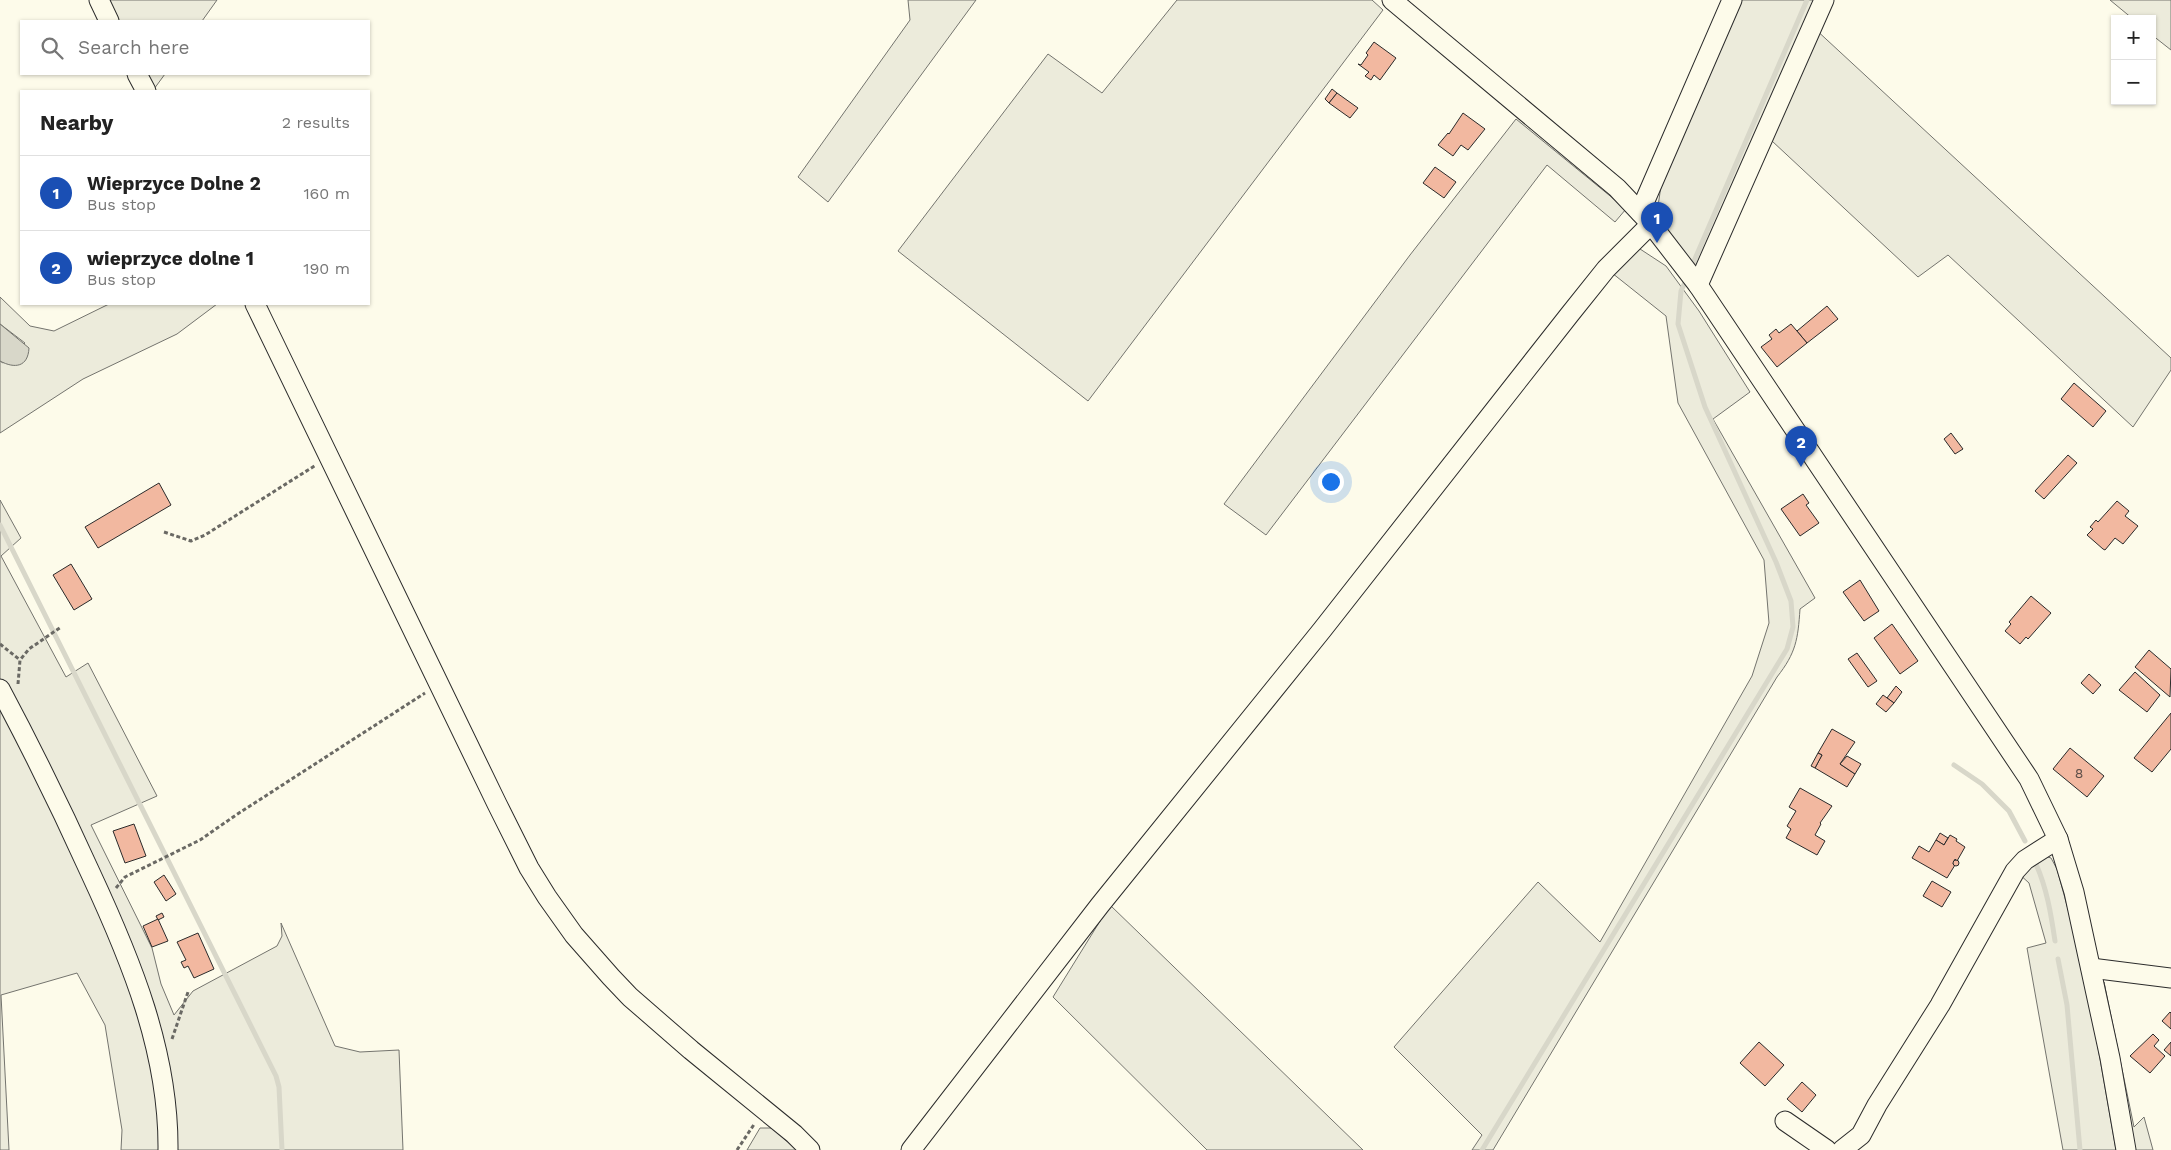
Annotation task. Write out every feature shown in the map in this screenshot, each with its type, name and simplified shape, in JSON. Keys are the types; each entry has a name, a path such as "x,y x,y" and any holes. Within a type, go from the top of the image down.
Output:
{"street":[{"path":"99,0 109,20"},
{"path":"1392,0 1617,188 1646,218 1698,285 2029,779 2058,839 2074,892 2110,1058 2126,1150"},
{"path":"911,1150 1100,905 1316,638 1646,218 1732,0"},
{"path":"1698,285 1824,0"},
{"path":"138,75 145,90"},
{"path":"255,305 529,868 574,935 630,997 794,1134 810,1150"},
{"path":"9,691 131,964 149,1020 163,1080 168,1150"},
{"path":"1842,1150 1861,1135 1877,1105 1940,1005 2015,871 2025,860 2058,839"},
{"path":"2091,968 2171,978"},
{"path":"1785,1121 1827,1150"}],"path":[{"path":"164,532 191,541 205,535 306,471 322,462 331,460"},
{"path":"9,691 20,660 29,649 61,627"},
{"path":"0,644 20,660"},
{"path":"109,913 114,889 125,877 200,840 429,690 442,686"},
{"path":"170,1046 174,1029 188,992"},
{"path":"737,1150 764,1110"}],"shaded area":[{"path":"93,0 217,0 203,20 103,20"},
{"path":"908,0 976,0 828,202 798,177 910,20"},
{"path":"1177,0 1372,0 1383,10 1088,401 898,251 1048,54 1102,93"},
{"path":"1741,0 1825,0 1813,27 2171,358 2171,370 2133,427 1948,255 1918,277 1772,141 1707,286 1664,226 1658,206 1661,186"},
{"path":"2110,0 2171,0 2171,50 2156,38 2156,15 2128,15"},
{"path":"131,75 164,75 154,89"},
{"path":"1516,119 1626,209 1615,222 1547,165 1266,535 1224,504 1410,255"},
{"path":"1637,247 1666,266 1699,311 1750,392 1713,419 1815,598 1800,609 1797,637 1788,660 1493,1150 1472,1150 1482,1135 1394,1047 1538,882 1600,942 1752,676 1769,623 1764,560 1678,403 1666,316 1612,273"},
{"path":"0,297 30,326 54,331 107,305 216,305 177,334 83,379 0,433 0,361 3,363 25,343 0,324"},
{"path":"0,324 29,348 26,359 20,365 6,364 0,361"},
{"path":"0,500 21,538 1,556 66,677 88,663 157,796 91,825 152,948 161,984 174,1015 193,991 277,946 282,936 281,923 335,1046 360,1052 399,1050 403,1150 121,1150 122,1130 105,1025 77,973 1,995 9,1150 0,1150"},
{"path":"2042,855 2051,858 2057,869 2084,968 2116,1150 2063,1150 2027,948 2046,943 2029,883 2018,873"},
{"path":"1110,905 1363,1150 1207,1150 1053,997"},
{"path":"2104,982 2134,1127 2144,1117 2153,1150 2134,1150"},
{"path":"760,1128 773,1128 796,1150 747,1150"}],"building":[{"path":"1374,42 1396,58 1380,80 1374,75 1371,80 1365,76 1369,72 1358,64 1361,65 1368,55 1366,53"},
{"path":"1332,89 1337,93 1329,103 1325,99"},
{"path":"1337,93 1358,108 1350,118 1329,103"},
{"path":"1463,113 1485,129 1468,150 1461,145 1453,156 1438,145 1449,134"},
{"path":"1435,167 1456,182 1444,198 1423,183"},
{"path":"1827,306 1838,319 1807,343 1797,331"},
{"path":"1791,324 1807,343 1777,367 1761,347 1772,339 1769,335 1776,329 1779,333"},
{"path":"2074,383 2106,411 2093,427 2061,399"},
{"path":"1951,433 1963,449 1955,454 1944,439"},
{"path":"2068,455 2077,463 2044,499 2035,491"},
{"path":"159,483 171,505 98,548 85,527"},
{"path":"1803,494 1809,503 1806,505 1819,523 1800,536 1781,509"},
{"path":"2117,501 2129,511 2125,516 2138,526 2123,544 2115,538 2105,550 2087,535 2093,529 2090,527 2096,520 2098,522"},
{"path":"71,564 92,599 74,610 53,575"},
{"path":"1860,580 1879,611 1864,621 1843,592"},
{"path":"2031,596 2051,613 2028,639 2026,637 2020,644 2005,631 2011,624 2009,622"},
{"path":"1892,624 1918,661 1900,674 1874,638"},
{"path":"2149,650 2171,669 2170,697 2135,667"},
{"path":"1857,653 1877,681 1868,687 1848,659"},
{"path":"2135,672 2160,695 2147,712 2119,690"},
{"path":"2089,674 2101,685 2093,694 2081,683"},
{"path":"1896,686 1902,692 1894,703 1887,698"},
{"path":"1883,695 1894,703 1886,712 1876,704"},
{"path":"2171,713 2171,749 2152,772 2134,758"},
{"path":"1832,729 1855,742 1840,764 1855,774 1847,787 1815,768 1822,755 1818,753"},
{"path":"2070,748 2104,776 2087,797 2053,769"},
{"path":"1818,753 1822,755 1815,768 1811,766"},
{"path":"1847,756 1861,764 1855,774 1840,764"},
{"path":"1800,788 1832,806 1820,823 1815,835 1825,841 1817,855 1786,838 1791,829 1787,826 1796,811 1789,807"},
{"path":"134,824 146,856 125,863 113,831"},
{"path":"1940,833 1948,838 1944,845 1936,840"},
{"path":"1950,835 1965,847 1957,861 1955,859 1953,864 1955,865 1947,878 1912,858 1919,846 1929,852 1936,840 1944,845"},
{"path":"1956,860 1959,863 1956,866 1953,863"},
{"path":"164,875 176,894 166,901 154,882"},
{"path":"1932,881 1951,892 1942,907 1923,896"},
{"path":"162,913 164,917 158,920 156,916"},
{"path":"158,919 168,941 152,947 143,926"},
{"path":"198,933 214,969 194,978 188,966 184,968 181,962 186,960 177,942"},
{"path":"2171,1013 2171,1029 2162,1021"},
{"path":"2153,1034 2159,1040 2154,1046 2165,1056 2150,1073 2130,1056"},
{"path":"1759,1042 1784,1065 1765,1086 1740,1063"},
{"path":"2171,1042 2171,1056 2164,1050"},
{"path":"1802,1082 1816,1095 1802,1112 1787,1099"}],"waterway":[{"path":"1691,268 1807,0"},
{"path":"1482,1150 1787,649 1793,627 1791,601 1776,562 1705,407 1678,324 1681,291 1687,278"},
{"path":"0,525 276,1076 279,1087 282,1150"},
{"path":"1954,765 1982,784 2009,811 2025,841"},
{"path":"2036,864 2046,892 2055,941"},
{"path":"2058,959 2067,1005 2080,1150"}],"place":[{"name":"Wieprzyce Dolne 2","path":"1657,243"},
{"name":"wieprzyce dolne 1","path":"1801,467"}]}
